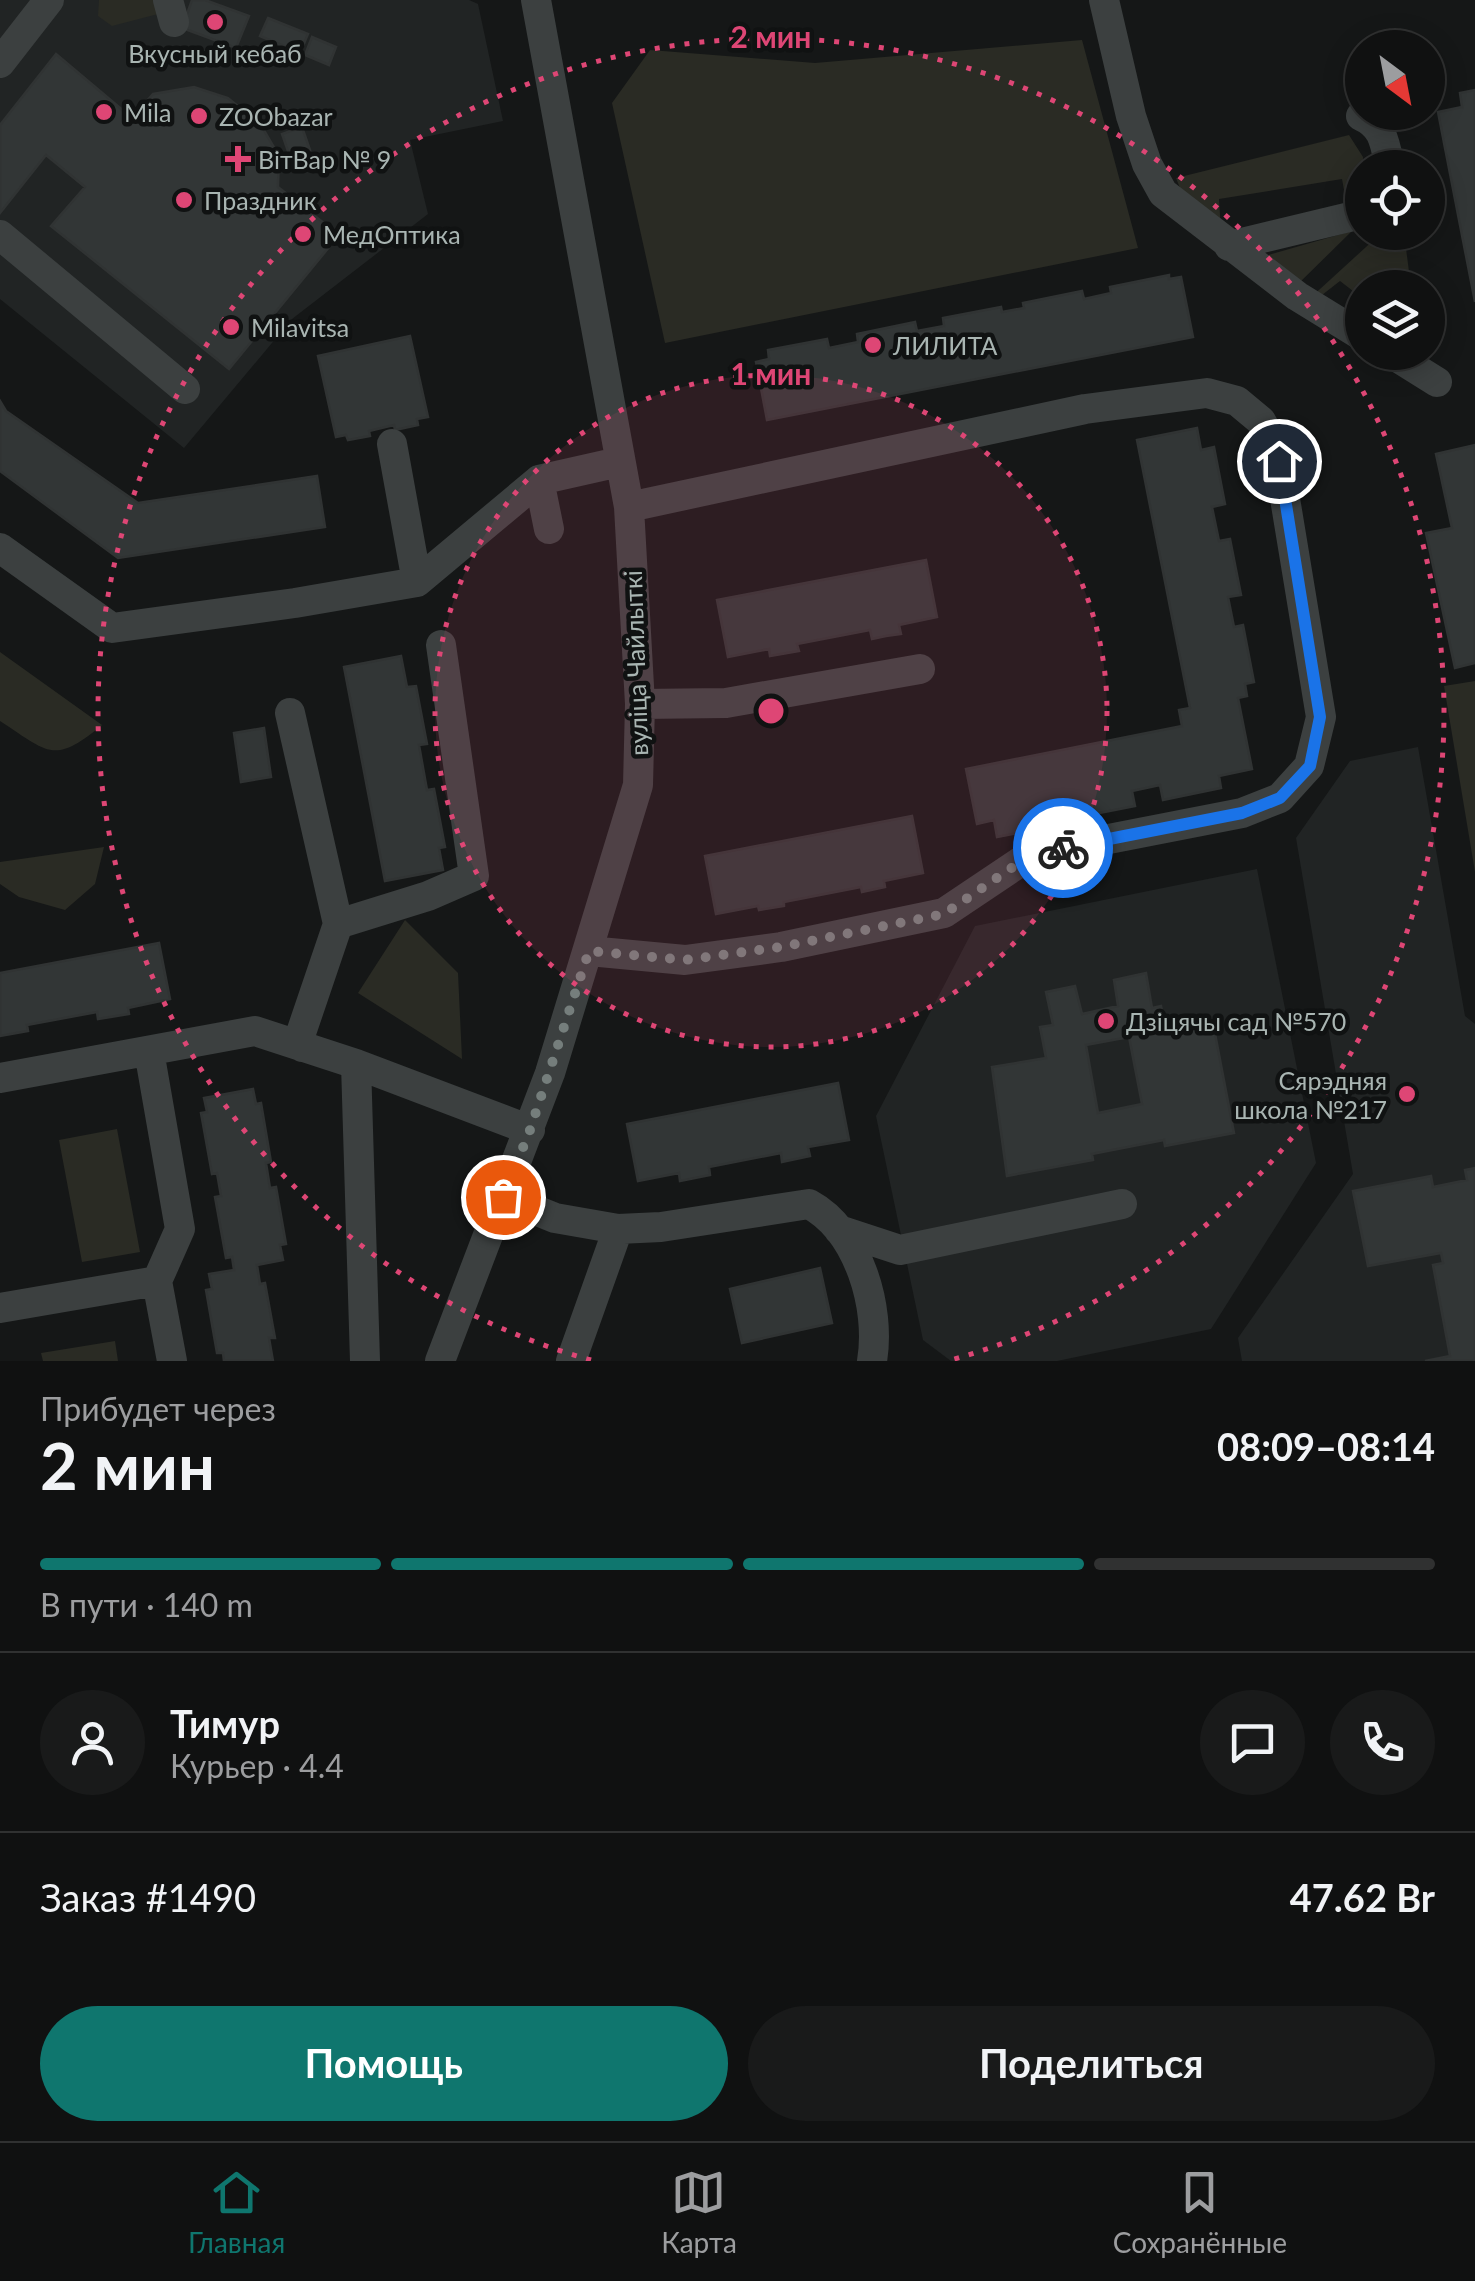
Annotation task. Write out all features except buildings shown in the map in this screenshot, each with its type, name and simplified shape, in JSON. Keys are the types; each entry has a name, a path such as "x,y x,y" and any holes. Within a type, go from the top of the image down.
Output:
{"street":[{"path":"0,63 48,0"},
{"name":"вуліца Чайлыткі","path":"440,1361 530,1130 638,786 640,704 629,507 536,0"},
{"path":"1104,0 1131,116 1146,164 1163,194 1297,296 1345,326"},
{"path":"1229,246 1345,218"},
{"path":"0,236 186,389"},
{"path":"1418,370 1438,382"},
{"path":"589,951 685,960 781,947 944,914 1032,854 1242,813 1280,798 1310,766 1320,717 1277,450 1261,420 1238,401 1207,393 1085,409 629,507"},
{"path":"392,444 417,582"},
{"path":"0,548 112,628 294,603 417,582 539,480 618,462"},
{"path":"539,480 548,529"},
{"path":"338,924 428,896 474,876 441,645"},
{"path":"640,704 726,703 920,669"},
{"path":"290,713 338,924 302,1033 302,1047"},
{"path":"0,1078 255,1031 356,1064 530,1130"},
{"path":"148,1051 180,1229 157,1280 172,1361"},
{"path":"356,1064 365,1361"},
{"path":"503,1197 555,1218 618,1229 661,1227 809,1204 825,1212 862,1271 875,1344 872,1361"},
{"path":"839,1230 900,1250 1122,1204"},
{"path":"571,1361 618,1229"},
{"path":"0,1308 157,1280"}],"shaded area":[{"path":"0,0 469,0 478,4 503,121 410,140 428,214 292,319 184,448 0,299"},
{"path":"99,0 155,0 158,14 112,26 98,16"},
{"path":"1082,40 1138,248 665,343 612,103 650,50 815,63"},
{"path":"1349,135 1359,150 1345,150 1345,196 1342,179 1219,199 1221,231 1187,206 1176,178"},
{"path":"1345,233 1345,238 1295,287 1251,260"},
{"path":"1363,250 1406,250 1409,270 1345,270 1345,285 1340,281 1313,302 1308,300"},
{"path":"0,652 102,725 73,746 51,750 0,721"},
{"path":"1475,681 1475,872 1444,686"},
{"name":"Сярэдняя школа №217","path":"1418,747 1465,1016 1475,1024 1475,1361 1242,1361 1238,1338 1353,1174 1296,838 1350,761"},
{"path":"104,847 95,884 65,910 19,897 0,884 0,862"},
{"name":"Дзіцячы сад №570","path":"1257,869 1316,1163 1211,1329 1057,1361 951,1361 923,1340 876,1116 975,926"},
{"path":"405,920 458,973 462,1059 358,993"},
{"path":"117,1129 140,1252 82,1262 59,1140"},
{"path":"115,1341 118,1361 43,1361 41,1353"}],"way so far":[{"path":"503,1197 550,1073 589,951 685,960 781,947 944,914 1032,854 1063,848"}],"place":[{"name":"Вкусный кебаб","path":"215,22"},
{"name":"Mila","path":"104,112"},
{"name":"ZOObazar","path":"199,116"},
{"name":"ВітВар № 9","path":"238,159"},
{"name":"Праздник","path":"184,200"},
{"name":"МедОптика","path":"303,234"},
{"name":"Milavitsa","path":"231,327"},
{"name":"ЛИЛИТА","path":"873,345"},
{"name":"Дзіцячы сад №570","path":"1106,1021"},
{"name":"Сярэдняя школа №217","path":"1407,1094"}],"route":[{"path":"1063,848 1242,813 1280,798 1310,766 1320,717 1279,461"}]}
